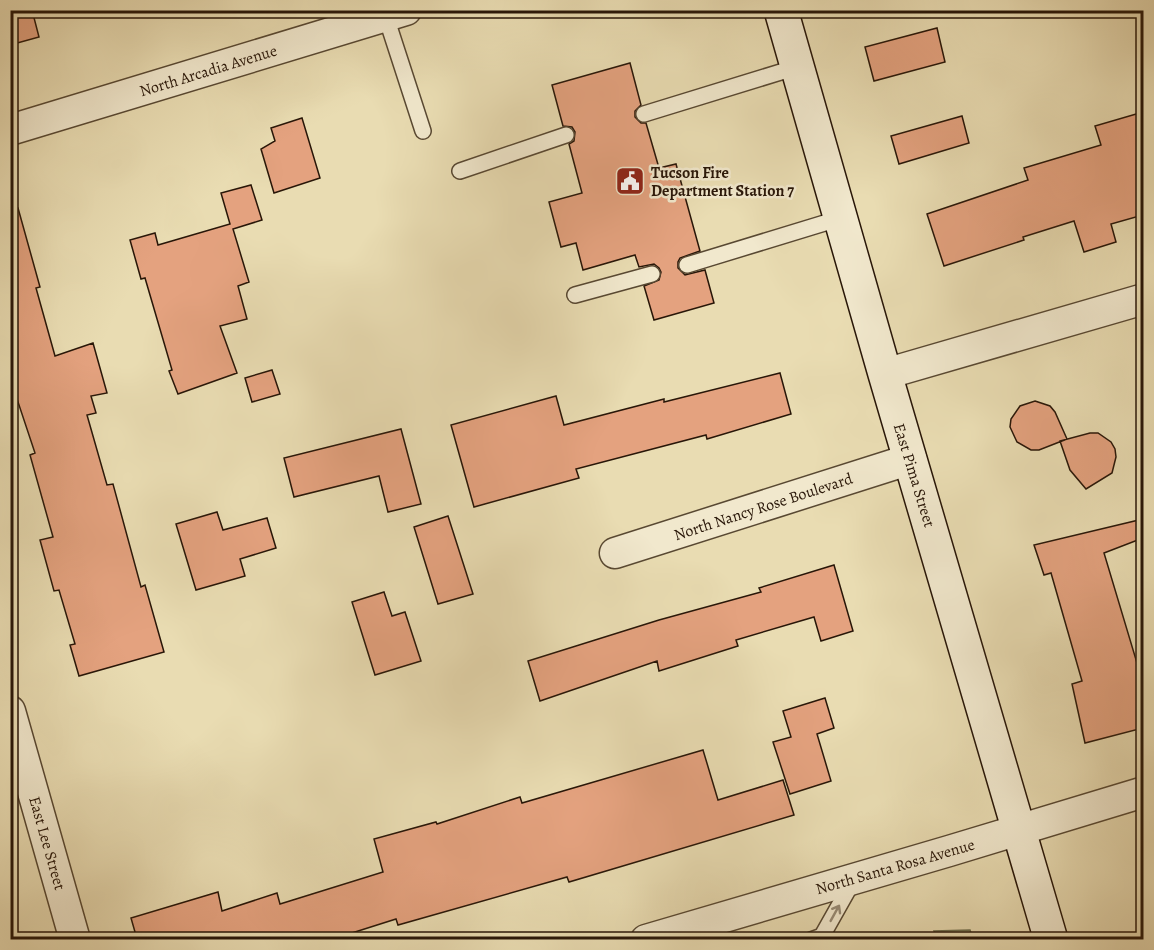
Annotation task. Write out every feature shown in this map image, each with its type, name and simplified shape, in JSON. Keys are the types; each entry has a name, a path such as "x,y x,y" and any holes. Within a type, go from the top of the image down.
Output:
{"street":[{"name":"East Pima Street","path":"781,10 1051,939"},
{"name":"North Arcadia Avenue","path":"10,130 396,14"},
{"path":"885,374 1143,299"},
{"name":"North Nancy Rose Boulevard","path":"615,553 911,459"},
{"name":"East Lee Street","path":"10,711 75,939"},
{"name":"North Santa Rosa Avenue","path":"646,939 702,933 854,879 1143,792"}],"lane":[{"path":"396,14 423,131"},
{"path":"644,114 797,67"},
{"path":"460,171 566,135"},
{"path":"687,265 841,218"},
{"path":"575,295 652,274"},
{"path":"811,939 822,936 854,879"}],"green space":[{"path":"970,930 973,939 937,939 934,931"}],"building":[{"path":"10,10 32,10 39,37 10,45"},
{"path":"937,28 945,62 874,81 865,47"},
{"name":"Tucson Fire Department Station 7","path":"630,63 641,105 635,111 635,117 641,123 646,123 659,168 676,164 700,251 680,258 678,268 685,275 705,270 714,303 654,320 644,286 659,280 661,272 659,268 654,264 639,267 635,255 583,270 576,243 561,247 549,202 582,193 569,144 574,141 575,132 572,127 563,126 552,85"},
{"path":"1143,112 1143,215 1111,224 1116,242 1084,252 1074,221 944,266 927,214 1028,180 1024,168 1101,145 1095,126"},
{"path":"962,116 969,143 899,164 891,136"},
{"path":"302,118 320,178 274,193 261,149 275,141 271,128"},
{"path":"251,185 262,220 233,229 249,282 238,286 247,319 220,326 237,373 178,394 169,371 172,370 145,278 141,279 130,240 155,233 158,245 230,224 221,193"},
{"path":"18,208 40,287 36,288 55,356 93,343 107,393 91,396 96,413 87,415 107,485 113,484 141,587 145,585 164,652 79,676 70,645 75,644 59,590 54,591 40,540 53,537 30,455 35,453 10,378 10,209"},
{"path":"272,370 280,394 252,402 245,378"},
{"path":"780,373 791,414 707,439 706,435 576,469 579,478 474,507 451,425 556,396 564,425 664,399 664,402"},
{"path":"1035,401 1050,406 1067,439 1039,450 1031,450 1017,442 1010,427 1011,419 1020,406"},
{"path":"401,429 421,504 388,512 379,476 294,497 284,458"},
{"path":"1098,433 1111,442 1116,457 1112,473 1086,489 1070,470 1060,441"},
{"path":"217,512 223,530 267,518 276,548 240,559 245,576 196,590 176,524"},
{"path":"448,516 473,594 438,604 414,527"},
{"path":"1143,519 1143,538 1104,553 1143,683 1143,728 1085,743 1072,684 1082,681 1051,573 1044,575 1034,545"},
{"path":"834,565 853,631 821,641 814,617 736,640 738,646 659,671 657,661 540,701 528,661 659,620 761,592 759,588"},
{"path":"384,592 392,616 405,612 421,661 375,675 352,602"},
{"path":"825,698 834,728 817,734 831,781 790,794 773,742 791,737 783,711"},
{"path":"703,750 718,800 783,780 794,815 569,882 567,877 398,925 396,919 333,939 137,939 131,918 218,892 222,911 277,893 280,904 383,872 374,839 436,822 437,824 520,797 522,803"}],"place":[{"name":"Tucson Fire Department Station 7","path":"630,181"}]}
